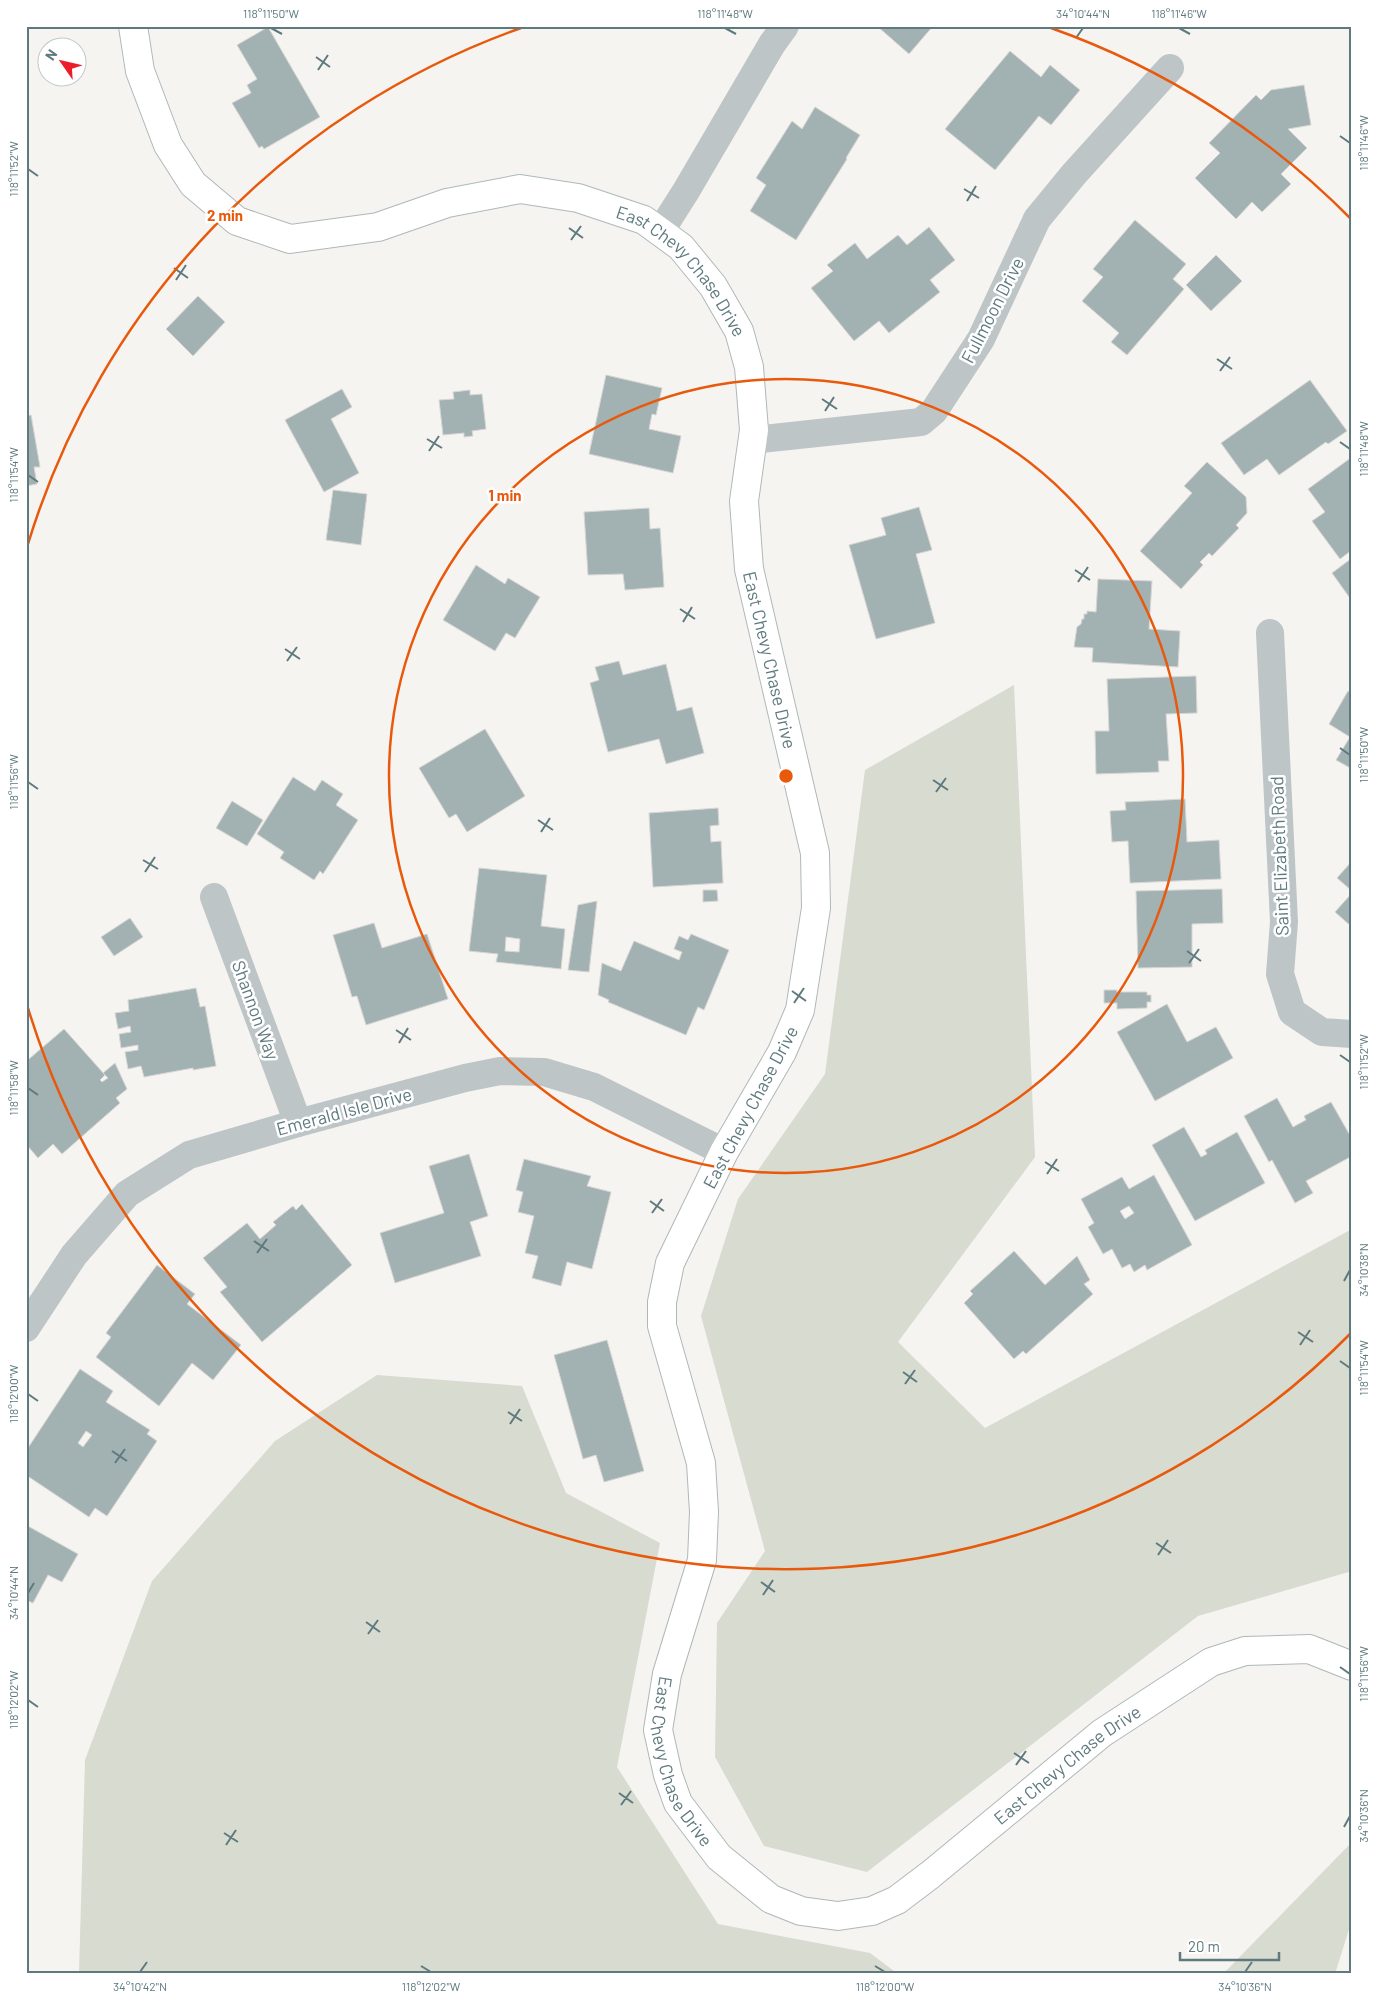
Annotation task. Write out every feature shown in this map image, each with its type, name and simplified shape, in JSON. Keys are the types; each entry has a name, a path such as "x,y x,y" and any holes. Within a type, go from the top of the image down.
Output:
{"main road":[{"name":"East Chevy Chase Drive","path":"133,26 140,71 168,145 193,184 237,221 290,239 378,227 447,203 520,189 578,198 644,220 681,247 713,286 739,331 749,367 754,430 744,501 749,569 815,853 816,908 800,1010 782,1052 724,1152 670,1263 662,1302 662,1326 701,1463 704,1512 702,1560 667,1674 658,1730 668,1774 678,1803 719,1857 771,1899 801,1911 838,1916 872,1911 897,1900 930,1875 1102,1733 1212,1662 1245,1651 1309,1649 1352,1666"}],"street":[{"path":"660,232 691,183 767,51 784,26"},
{"name":"Fullmoon Drive","path":"753,440 922,422 934,411 981,339 1037,219 1074,174 1170,68"},
{"name":"Saint Elizabeth Road","path":"1270,633 1284,922 1280,974 1292,1012 1322,1032 1352,1034"},
{"name":"Shannon Way","path":"214,897 298,1122"},
{"name":"Emerald Isle Drive","path":"26,1328 74,1255 127,1194 189,1155 298,1122 465,1078 500,1072 544,1072 594,1087 724,1152"}],"shaded area":[{"path":"1014,685 1035,1157 898,1342 985,1428 1352,1229 1352,1571 1198,1616 867,1872 764,1846 715,1757 717,1623 765,1551 701,1316 738,1199 825,1074 865,770"},
{"path":"377,1375 522,1386 566,1493 660,1543 617,1767 718,1924 870,1953 898,1974 79,1974 85,1760 152,1581 275,1441"},
{"path":"1352,1842 1352,1920 1335,1974 1223,1974"}],"building":[{"path":"877,26 933,26 909,54"},
{"path":"268,27 320,117 264,149 262,146 259,148 232,103 251,93 247,85 257,79 237,45"},
{"path":"1010,51 1041,77 1050,65 1080,90 1051,125 1039,116 995,170 945,129"},
{"path":"1304,85 1311,125 1288,129 1307,148 1281,174 1291,184 1262,212 1252,202 1236,219 1195,178 1220,153 1209,143 1256,95 1261,100 1271,90"},
{"path":"815,107 860,135 796,240 750,211 766,185 756,178 792,121 802,129"},
{"path":"1135,220 1186,264 1173,279 1184,289 1127,355 1111,342 1119,333 1082,301 1103,277 1093,269"},
{"path":"929,227 955,260 930,280 940,292 889,333 879,321 854,341 811,288 833,271 827,265 855,243 867,259 898,235 907,245"},
{"path":"1216,255 1242,281 1211,311 1186,285"},
{"path":"198,296 225,322 193,356 166,329"},
{"path":"606,375 662,388 656,415 652,414 649,429 681,436 673,473 589,454"},
{"path":"1310,380 1347,431 1328,444 1326,442 1279,475 1267,459 1244,475 1221,443"},
{"path":"342,389 352,407 331,419 359,473 324,492 285,420"},
{"path":"470,390 470,395 482,394 486,429 472,431 473,436 464,437 464,433 443,435 439,400 454,399 453,392"},
{"path":"31,415 40,467 34,467 37,484 26,486 26,416"},
{"path":"1352,457 1352,550 1340,559 1312,521 1325,512 1308,489"},
{"path":"1207,462 1246,497 1247,513 1236,525 1239,528 1212,556 1209,553 1200,562 1203,565 1181,589 1140,551 1192,493 1184,486"},
{"path":"333,490 367,494 361,545 326,540"},
{"path":"919,507 932,550 916,554 935,623 876,639 849,545 886,535 881,518"},
{"path":"649,508 650,529 660,528 664,587 625,590 623,574 588,575 584,512"},
{"path":"1352,558 1352,601 1332,573"},
{"path":"476,565 505,584 508,578 540,597 515,638 506,633 495,651 443,620"},
{"path":"1098,579 1152,581 1149,629 1180,631 1178,667 1092,662 1093,648 1074,647 1077,627 1081,624 1082,619 1084,619 1084,614 1087,614 1087,611 1096,612"},
{"path":"619,661 623,675 666,664 677,711 692,707 704,753 666,764 659,739 608,752 590,683 599,680 595,667"},
{"path":"1196,676 1197,713 1166,714 1169,761 1158,761 1159,772 1096,774 1095,731 1109,731 1107,679"},
{"path":"1348,691 1351,693 1352,691 1352,769 1336,760 1350,737 1329,724"},
{"path":"485,729 525,796 467,832 456,814 449,818 419,768"},
{"path":"293,777 315,791 322,780 343,794 336,805 358,820 323,874 320,871 314,880 280,858 284,852 257,834"},
{"path":"1185,799 1187,842 1219,840 1221,879 1130,883 1128,841 1112,842 1110,811 1126,810 1125,802"},
{"path":"232,801 263,820 247,846 216,828"},
{"path":"718,808 719,825 710,826 711,842 721,841 723,883 653,887 649,813"},
{"path":"1352,861 1352,891 1337,878"},
{"path":"479,868 547,875 541,926 565,929 561,969 496,962 498,954 469,951","holes":["506,937 520,939 519,952 505,951"]},
{"path":"1222,889 1223,923 1192,924 1192,967 1138,968 1136,891"},
{"path":"703,890 717,890 718,901 703,902"},
{"path":"1352,893 1352,927 1335,912"},
{"path":"597,901 589,972 568,970 578,905"},
{"path":"130,918 143,937 114,956 101,937"},
{"path":"374,923 382,948 427,934 448,999 366,1025 357,996 352,997 333,935"},
{"path":"691,934 729,950 704,1010 698,1007 686,1035 608,1002 609,1000 598,995 602,963 621,971 634,941 679,960 682,952 674,949 679,936 688,940"},
{"path":"196,988 200,1007 205,1006 216,1066 144,1077 141,1066 128,1069 125,1052 138,1050 138,1045 121,1048 119,1034 131,1032 130,1026 118,1029 115,1013 129,1011 128,1000"},
{"path":"1104,990 1147,992 1147,995 1151,995 1151,1002 1147,1002 1147,1008 1117,1009 1117,1003 1104,1003"},
{"path":"1167,1004 1187,1042 1216,1027 1233,1058 1155,1101 1117,1032"},
{"path":"64,1029 103,1073 115,1063 127,1089 116,1098 120,1103 62,1154 53,1144 38,1158 26,1144 26,1056 29,1059","holes":["105,1075 108,1078 102,1082 100,1080"]},
{"path":"1277,1098 1293,1127 1306,1120 1304,1116 1331,1102 1352,1139 1352,1156 1306,1181 1313,1193 1295,1203 1272,1160 1269,1162 1244,1116"},
{"path":"1184,1127 1201,1157 1207,1154 1205,1150 1237,1132 1265,1183 1195,1221 1152,1145"},
{"path":"469,1154 488,1216 470,1222 481,1256 395,1283 380,1233 444,1213 429,1166"},
{"path":"524,1159 591,1176 587,1186 611,1192 592,1269 567,1262 561,1286 532,1278 538,1256 525,1253 534,1216 518,1212 523,1192 516,1190"},
{"path":"1154,1175 1192,1245 1147,1270 1145,1265 1134,1272 1130,1264 1122,1268 1112,1249 1103,1254 1088,1227 1094,1223 1081,1199 1122,1177 1129,1189","holes":["1129,1206 1134,1213 1125,1219 1120,1211"]},
{"path":"302,1204 352,1265 262,1342 220,1292 227,1287 203,1258 247,1223 260,1239 276,1225 273,1222 293,1206 296,1210"},
{"path":"1014,1251 1045,1285 1077,1256 1090,1280 1084,1284 1093,1294 1026,1354 1023,1351 1014,1359 964,1303 973,1294 970,1291"},
{"path":"157,1265 195,1294 187,1304 241,1345 213,1380 192,1363 159,1406 96,1357 111,1337 106,1333"},
{"path":"607,1340 644,1471 604,1482 596,1455 583,1459 554,1355"},
{"path":"80,1369 113,1391 106,1402 150,1430 147,1434 157,1441 107,1516 95,1508 89,1517 26,1475 26,1451","holes":["86,1431 92,1435 83,1447 78,1443"]},
{"path":"26,1525 78,1554 62,1582 48,1575 33,1603 26,1600"}]}
